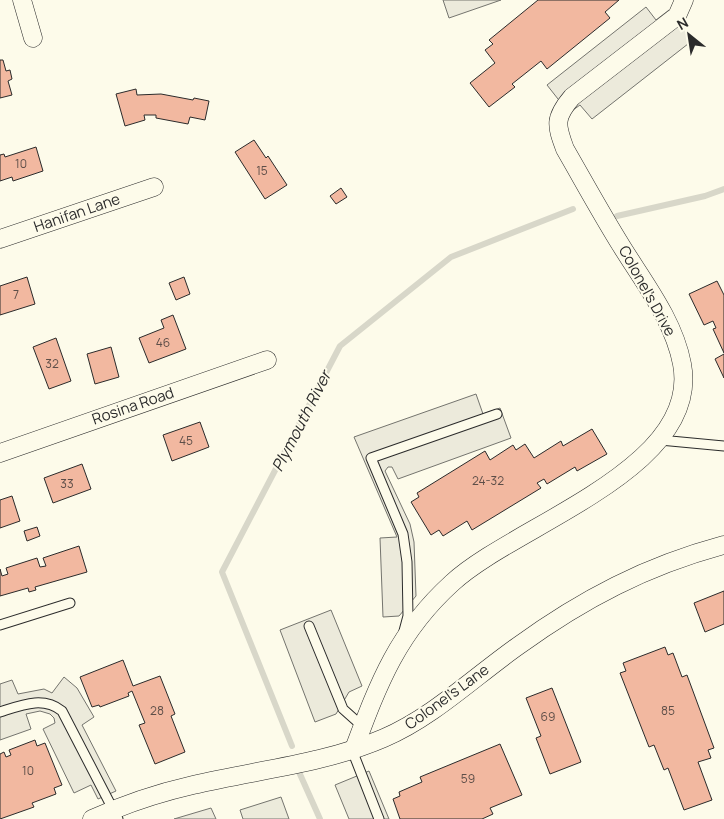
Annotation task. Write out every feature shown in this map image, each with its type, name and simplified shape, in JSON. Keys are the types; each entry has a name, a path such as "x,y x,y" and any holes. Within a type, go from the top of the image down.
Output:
{"street":[{"path":"22,0 32,38"},
{"name":"Colonel's Drive","path":"353,749 388,662 400,643 433,601 473,565 494,550 632,468 667,431 678,408 684,388 682,365 677,346 656,301 565,149 558,131 558,120 561,110 572,97 677,16 684,0"},
{"name":"Hanifan Lane","path":"0,239 154,187"},
{"name":"Rosina Road","path":"0,453 267,360"},
{"name":"Colonel's Lane","path":"92,819 116,814 141,799 192,785 313,760 353,749 389,736 423,716 518,645 596,594 648,570 724,545"}],"lane":[{"path":"400,643 408,616 407,562 403,534 371,458 497,414"},
{"path":"660,440 724,446"},
{"path":"0,625 70,603"},
{"path":"309,626 343,709 362,726"},
{"path":"0,712 23,704 43,702 53,704 62,711 116,814"},
{"path":"353,749 379,819"}],"shaded area":[{"path":"443,0 501,0 449,18"},
{"path":"646,7 656,20 669,10 693,40 592,119 580,105 569,113 547,85"},
{"path":"476,394 483,414 500,408 511,438 398,479 392,467 388,467 385,471 410,524 414,542 416,596 399,616 383,617 380,538 397,537 354,437"},
{"path":"331,610 362,686 349,692 336,714 315,722 280,630"},
{"path":"64,677 77,688 94,717 82,725 116,791 98,799 91,785 74,793 43,729 55,723 54,718 50,714 40,711 26,714 31,729 0,740 0,684 12,680 18,694 44,689 52,693"},
{"path":"369,771 389,819 349,819 335,785"},
{"path":"281,797 289,819 243,819 240,810"},
{"path":"211,808 216,819 174,819"}],"building":[{"path":"538,0 619,0 605,12 610,18 547,69 541,61 512,84 515,87 489,107 470,83 495,63 485,50 493,44 489,40"},
{"path":"0,60 3,60 6,71 10,70 12,79 8,81 12,95 0,98"},
{"path":"136,89 137,95 161,94 209,101 205,120 190,117 188,124 156,118 156,115 144,115 145,120 125,126 116,94"},
{"path":"254,140 266,158 268,156 287,185 265,199 235,152"},
{"path":"36,147 43,171 13,181 12,177 0,181 0,155 4,154 5,157"},
{"path":"341,188 347,197 336,204 330,196"},
{"path":"27,277 35,304 0,315 0,286"},
{"path":"184,277 190,294 176,300 169,283"},
{"path":"717,281 724,295 724,353 713,329 716,328 713,321 704,325 689,294"},
{"path":"173,315 186,349 149,363 139,338 164,328 161,320"},
{"path":"56,338 71,381 49,389 33,347"},
{"path":"111,347 119,377 95,384 87,354"},
{"path":"724,354 724,378 715,359"},
{"path":"200,422 209,447 172,461 163,435"},
{"path":"592,429 607,454 577,471 575,467 547,484 544,479 537,483 541,488 472,530 467,521 443,536 439,530 431,535 411,502 419,497 417,493 485,451 490,460 513,445 516,450 525,444 534,458 561,441 563,446"},
{"path":"82,464 91,489 53,503 44,478"},
{"path":"12,496 20,521 0,528 0,500"},
{"path":"37,527 40,536 27,541 24,531"},
{"path":"79,546 87,572 35,587 36,590 29,592 28,588 0,596 0,569 2,576 8,574 6,568 37,558 40,567 46,566 43,558"},
{"path":"724,591 724,624 705,632 694,603"},
{"path":"665,647 668,655 673,653 682,677 687,675 714,748 708,750 711,758 698,762 712,800 684,810 668,768 664,770 654,745 649,747 620,673 626,671 623,663"},
{"path":"123,660 133,686 160,676 175,714 171,716 185,752 155,764 139,725 145,723 132,691 128,693 129,696 100,707 99,705 92,707 80,677"},
{"path":"552,688 581,762 550,774 536,738 541,736 526,698"},
{"path":"35,740 37,746 45,743 62,785 54,788 56,794 32,803 34,807 0,819 0,754 4,752 6,757 11,755 9,750"},
{"path":"500,744 522,795 490,808 493,814 482,819 400,819 393,799 400,796 399,792 422,782 420,777"}],"waterway":[{"name":"Plymouth River","path":"617,216 705,196 724,189"},
{"name":"Plymouth River","path":"292,746 222,572 340,346 451,257 573,209"},
{"name":"Plymouth River","path":"299,772 320,819"}]}
